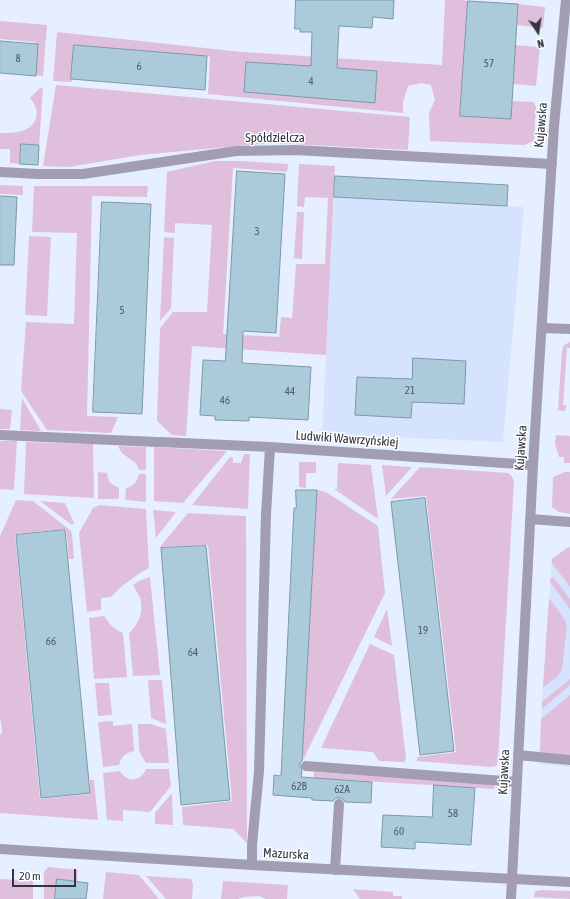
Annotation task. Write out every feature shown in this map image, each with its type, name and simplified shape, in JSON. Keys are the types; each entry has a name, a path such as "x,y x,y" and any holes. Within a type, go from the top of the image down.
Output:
{"street":[{"name":"Kujawska","path":"511,899 533,465 552,164 566,0"},
{"name":"Spółdzielcza","path":"0,172 83,174 236,150 296,150 552,164"},
{"path":"542,328 570,329"},
{"name":"Ludwiki Wawrzyńskiej","path":"0,435 270,447 533,465"},
{"path":"252,865 252,845 259,771 266,515 270,447"},
{"path":"530,519 570,522"},
{"path":"518,755 570,760"},
{"path":"306,766 517,782"},
{"path":"335,870 339,804"},
{"name":"Mazurska","path":"0,849 335,870 570,882"}],"shaded area":[{"path":"445,0 468,1 460,116 510,119 512,101 534,102 536,107 534,141 524,145 430,141 429,113 435,100 431,85 421,83 408,86 403,102 403,113 208,94 210,57 207,56 74,45 72,82 53,81 57,32 242,52 442,65","holes":["247,62 377,71 375,102 244,92"]},
{"path":"518,4 545,7 543,28 517,25"},
{"path":"0,21 47,25 43,76 33,75 36,42 0,39"},
{"path":"515,45 540,47 536,86 513,84"},
{"path":"56,85 410,117 408,150 271,143 140,155 69,167 43,166"},
{"path":"40,88 43,88 39,145 21,144 20,164 10,163 10,149 0,149 0,133 14,133 26,130 32,125 37,114 34,104 30,98"},
{"path":"215,161 288,164 287,172 233,168 223,334 279,337 281,317 292,318 296,264 325,264 328,198 305,197 304,207 297,206 299,164 335,166 326,355 192,346 186,436 172,435 157,421 160,328 173,312 207,312 212,225 175,223 175,233 164,232 167,172"},
{"path":"0,185 23,186 23,195 0,194"},
{"path":"34,186 148,186 147,197 92,196 87,416 118,417 111,433 47,430 21,391 26,322 74,324 77,233 32,232"},
{"path":"334,197 524,207 503,442 322,434"},
{"path":"297,212 304,212 302,259 294,258"},
{"path":"29,236 51,237 47,316 25,315"},
{"path":"164,237 174,238 171,308 160,321"},
{"path":"570,342 570,348 567,348 563,405 566,405 565,411 558,410 562,351 564,345"},
{"path":"22,398 41,431 20,430"},
{"path":"0,409 12,410 10,429 0,429"},
{"path":"556,435 570,436 570,463 564,463 564,457 559,457 555,443"},
{"path":"0,441 17,441 14,490 0,489"},
{"path":"26,442 93,444 94,498 24,494"},
{"path":"118,446 146,447 146,470 139,470 136,463 123,454"},
{"path":"154,447 227,451 183,503 154,501"},
{"path":"244,454 250,454 248,509 192,505 230,457 233,458 233,463 241,463"},
{"path":"299,462 316,462 316,473 306,473 306,488 299,487"},
{"path":"338,463 371,465 378,519 334,489 337,489"},
{"path":"382,465 412,467 386,496"},
{"path":"420,467 508,473 514,481 498,760 496,766 491,767 417,761 417,757 456,752 426,496 391,499"},
{"path":"98,472 107,473 110,482 119,488 119,498 98,499"},
{"path":"565,472 570,472 570,514 559,512 552,507 553,477"},
{"path":"139,474 146,474 146,502 127,500 125,498 126,488 135,483"},
{"path":"317,490 326,492 378,526 385,593 302,762"},
{"path":"16,500 33,501 70,530 72,534 74,559 69,559 66,529 15,534 40,799 90,794 90,780 94,780 98,820 0,813 0,734 2,734 0,721 0,536"},
{"path":"40,501 65,503 74,523 72,525"},
{"path":"99,505 146,509 149,568 121,587 111,597 101,598 101,610 87,612 79,533 93,508"},
{"path":"153,510 176,512 156,538"},
{"path":"188,513 246,516 247,843 233,829 183,825 182,807 232,801 208,545 160,547"},
{"path":"570,547 570,767 539,764 552,559"},
{"path":"570,547 570,587 552,563 552,559"},
{"path":"150,577 160,675 133,676 129,633 139,620 141,607 140,598 133,585"},
{"path":"553,577 570,599 570,609 550,582"},
{"path":"549,598 565,620 567,626 562,670 557,677 543,687"},
{"path":"387,609 392,646 374,637"},
{"path":"104,616 112,626 123,633 127,677 94,679 89,618"},
{"path":"370,644 394,655 406,759 404,762 379,761 373,752 321,748"},
{"path":"570,679 570,685 542,709 542,702"},
{"path":"148,680 162,680 166,724 151,718"},
{"path":"95,683 109,683 112,715 98,716"},
{"path":"570,695 570,755 540,752 541,719"},
{"path":"113,721 113,726 132,724 134,751 124,755 119,765 103,767 98,722"},
{"path":"138,724 151,724 166,729 169,763 146,763 139,750"},
{"path":"146,769 169,769 171,786 150,812 123,810 123,821 107,820 103,773 120,771 126,778 137,779"},
{"path":"314,772 495,784 494,789 314,778"},
{"path":"172,793 173,825 155,824 155,813"},
{"path":"48,867 78,870 77,882 57,879 55,899 44,899 44,872"},
{"path":"106,872 139,875 159,899 103,899"},
{"path":"146,876 191,879 193,884 192,899 166,899"},
{"path":"0,879 33,881 33,899 0,899"},
{"path":"223,881 288,885 287,899 266,899 259,896 238,899 221,899"},
{"path":"353,889 393,892 393,896 402,896 402,899 360,899"},
{"path":"535,891 570,891 570,899 534,897"}],"building":[{"path":"296,0 394,0 393,19 373,17 372,28 339,26 337,68 377,71 375,103 244,92 246,62 311,66 312,32 300,32 301,29 295,29"},
{"path":"468,1 518,4 511,119 460,116"},
{"path":"0,41 38,44 36,76 0,73"},
{"path":"74,45 207,56 205,90 71,79"},
{"path":"21,144 39,145 38,165 20,164"},
{"path":"237,171 285,174 276,333 243,331 242,363 311,367 308,420 249,417 249,421 215,420 215,416 200,415 203,360 225,361"},
{"path":"335,176 508,185 507,206 334,197"},
{"path":"0,196 17,197 14,265 0,265"},
{"path":"102,202 151,204 142,414 93,412"},
{"path":"413,358 466,361 464,404 412,402 411,418 355,415 357,377 412,379"},
{"path":"296,490 317,490 302,761 300,763 302,771 301,777 372,782 371,803 345,802 340,798 336,798 333,801 273,795 274,775 281,776"},
{"path":"425,498 454,751 420,755 391,502"},
{"path":"65,530 90,793 41,798 16,535"},
{"path":"206,546 230,800 181,805 161,548"},
{"path":"434,785 475,788 471,845 415,842 415,849 381,847 383,815 432,817"},
{"path":"57,879 88,883 86,899 55,899"}]}
